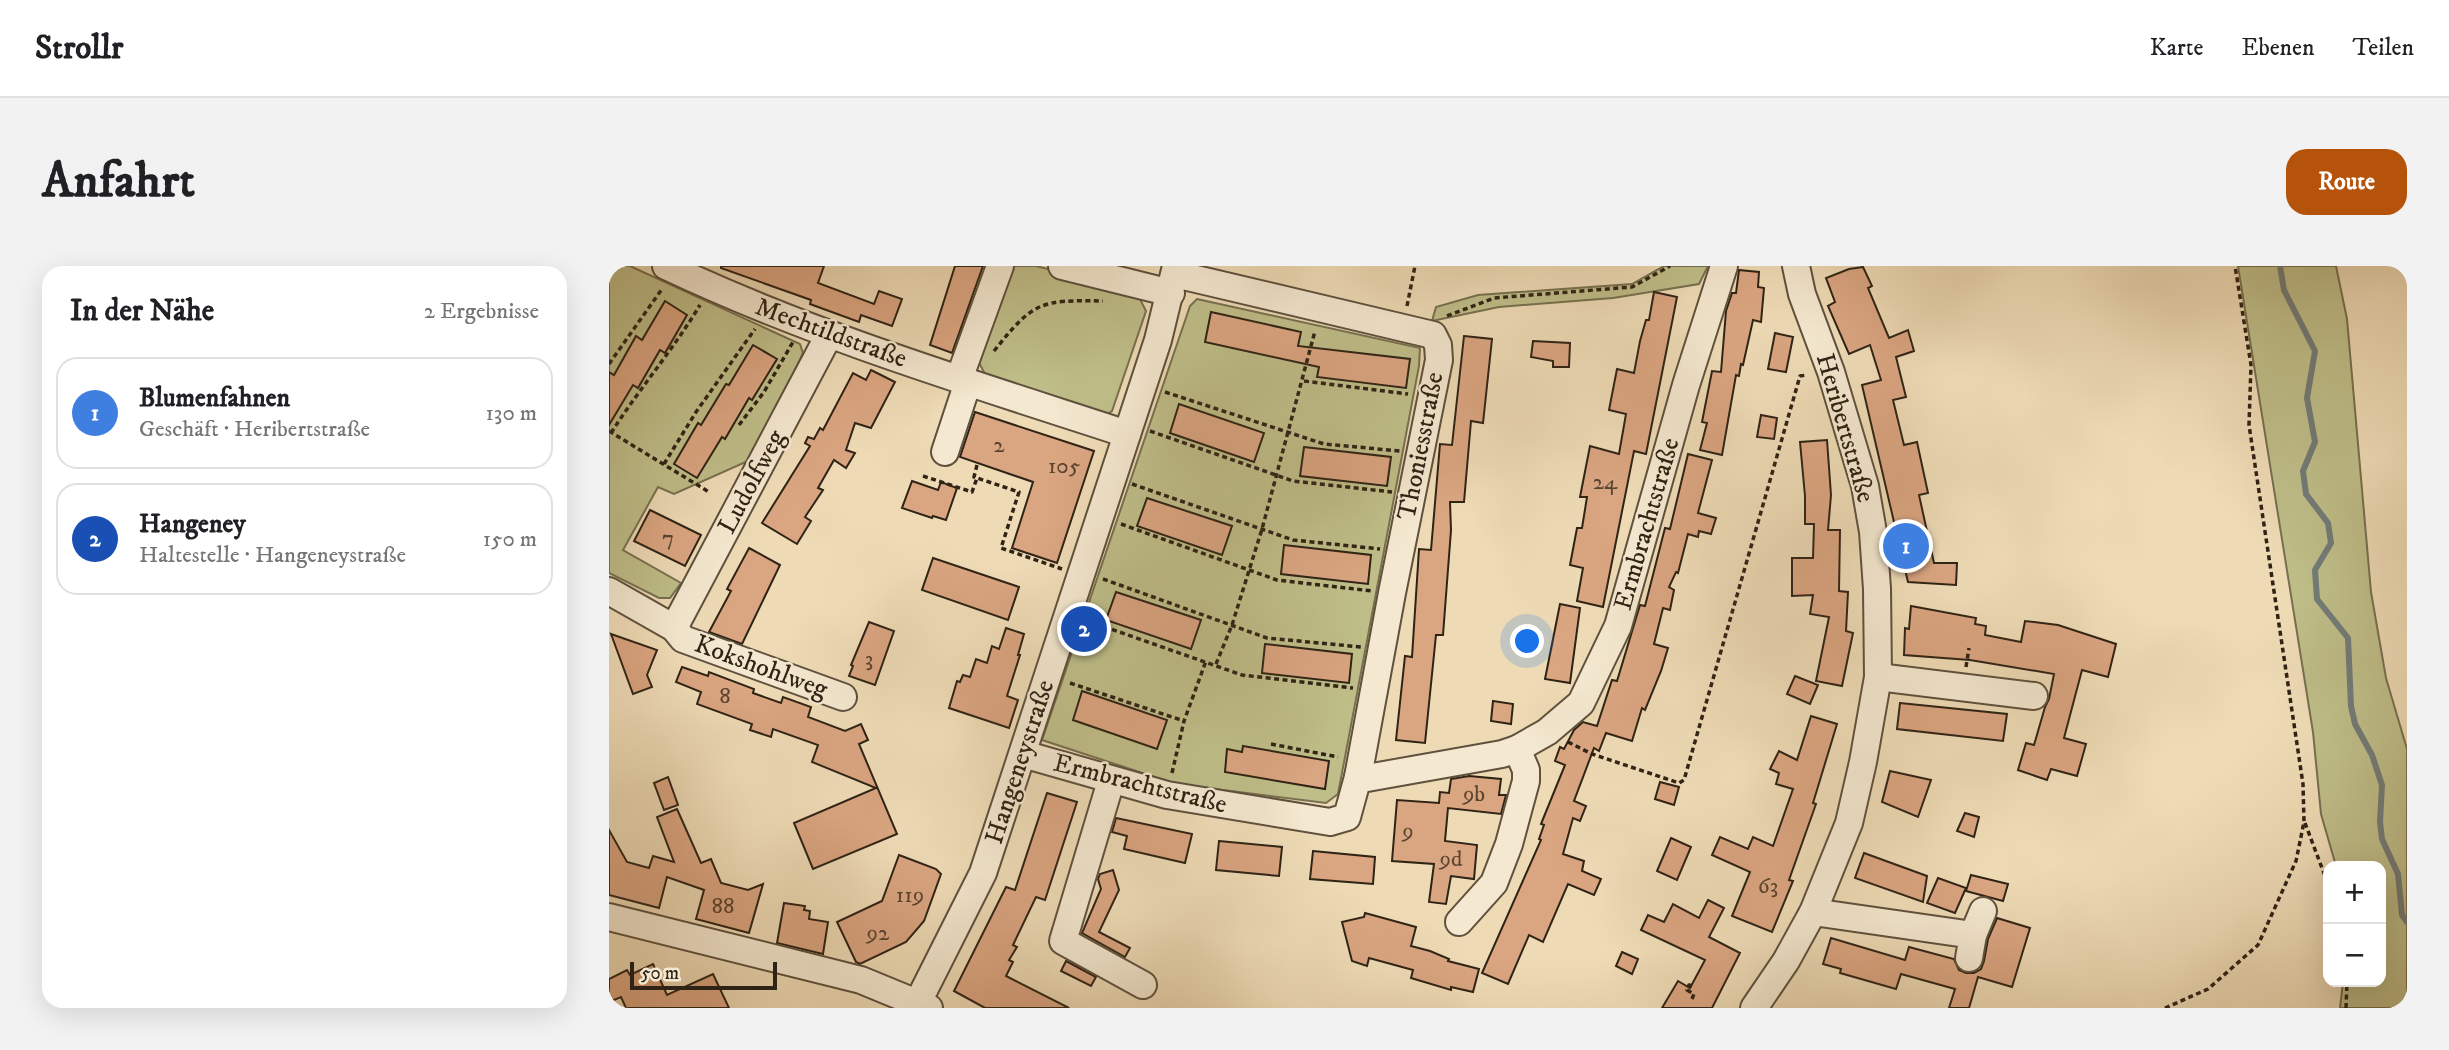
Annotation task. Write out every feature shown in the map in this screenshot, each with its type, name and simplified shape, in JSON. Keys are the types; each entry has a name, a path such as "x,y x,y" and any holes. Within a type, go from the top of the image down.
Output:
{"street":[{"path":"945,452 1000,266"},
{"path":"1062,266 1174,278"},
{"name":"Ermbrachtstraße","path":"1360,769 1367,778 1497,755 1517,749 1547,733 1581,703 1618,626 1686,385 1724,266"},
{"name":"Heribertstraße","path":"1754,1008 1786,961 1813,912 1849,822 1864,762 1878,677 1877,589 1873,532 1865,486 1831,372 1802,294 1796,266"},
{"name":"Mechtildstraße","path":"667,273 829,335 964,381 1128,429"},
{"name":"Thoniesstraße","path":"1174,278 1433,335 1438,345 1439,360 1391,593 1360,769"},
{"name":"Hangeneystraße","path":"921,1006 983,873 1068,614 1073,571 1100,516 1174,278"},
{"name":"Ludolfweg","path":"674,628 829,335"},
{"name":"Kokshohlweg","path":"609,591 674,628 683,639 843,697"},
{"path":"1878,677 2034,696"},
{"path":"1459,922 1494,883 1509,844 1526,781 1526,770 1517,749"},
{"name":"Ermbrachtstraße","path":"1023,754 1167,795 1330,822 1347,817 1360,769"},
{"path":"1111,781 1063,942 1143,985"},
{"path":"1813,912 1975,935"},
{"path":"609,917 861,980 921,1006"}],"path":[{"path":"1403,328 1415,266"},
{"path":"1433,335 1442,318 1494,298 1632,287 1670,266"},
{"path":"2165,1008 2208,989 2258,945 2296,861 2304,821 2303,784 2249,425 2251,365 2235,266"},
{"path":"609,364 667,273"},
{"path":"705,297 678,342 610,432 709,492"},
{"path":"994,351 1026,313 1042,305 1062,300 1114,301"},
{"path":"1216,664 1232,625 1262,529 1304,380 1320,309"},
{"path":"664,464 696,412 760,321"},
{"path":"739,425 764,392 797,335"},
{"path":"1547,733 1592,754 1679,783 1684,780 1800,376 1831,372"},
{"path":"1304,380 1431,397"},
{"path":"1143,384 1324,444 1420,453"},
{"path":"1128,429 1293,481 1411,494"},
{"path":"977,465 974,477 1019,492 1000,548 1267,638 1381,649"},
{"path":"923,476 972,492 977,478"},
{"path":"1113,478 1293,540 1400,551"},
{"path":"1100,516 1277,580 1391,593"},
{"path":"1010,519 1018,522"},
{"path":"1068,614 1242,675 1373,690"},
{"path":"1167,795 1184,722 1206,661"},
{"path":"1048,676 1184,722"},
{"path":"1271,744 1360,769"},
{"path":"2304,821 2323,871"},
{"path":"1692,986 1689,985 1687,990 1694,994 1692,999"},
{"path":"2346,1008 2347,987"}],"shaded area":[{"path":"609,266 630,266 800,344 803,353 757,457 674,494 658,487 623,550 681,583 670,598 659,598 609,573"},
{"path":"1006,266 1036,266 1136,291 1146,311 1112,411 1107,414 987,378 974,353"},
{"path":"1664,266 1708,266 1699,284 1613,298 1499,307 1432,321 1436,307 1478,295 1632,284"},
{"path":"2238,266 2336,266 2347,319 2371,592 2386,678 2407,749 2407,1008 2340,1008 2342,987 2386,987 2386,861 2335,861 2321,814 2313,732"},
{"path":"1197,299 1420,348 1419,366 1338,794 1326,803 1176,784 1042,740 1190,306"}],"building":[{"path":"721,266 824,266 818,283 874,304 879,291 902,299 892,326 861,315 859,322 810,304 811,300"},
{"path":"955,266 983,266 952,353 930,345"},
{"path":"1863,267 1872,286 1868,288 1889,338 1908,330 1914,351 1896,357 1906,397 1893,400 1904,445 1917,442 1928,493 1919,495 1934,563 1957,563 1956,585 1908,582 1862,385 1881,380 1870,345 1849,354 1828,306 1835,302 1826,278"},
{"path":"1739,270 1759,272 1758,287 1764,288 1761,322 1753,320 1743,365 1741,364 1739,376 1736,375 1722,455 1700,450 1707,423 1702,422 1712,371 1721,372 1726,311 1732,293 1736,293"},
{"path":"1654,292 1677,297 1646,454 1634,451 1603,607 1577,601 1583,568 1570,565 1577,528 1582,528 1587,497 1580,497 1590,446 1619,454 1626,414 1609,410 1617,369 1634,373"},
{"path":"665,301 687,315 665,353 660,350 638,388 633,385 609,425 609,372 614,375 636,336 642,340"},
{"path":"1211,312 1301,332 1298,346 1410,359 1406,388 1317,377 1319,367 1205,342"},
{"path":"1775,333 1793,337 1786,372 1768,369"},
{"path":"1464,336 1492,339 1483,423 1471,421 1464,502 1450,502 1451,530 1443,635 1436,635 1425,743 1396,740 1405,656 1412,657 1419,549 1431,550 1440,444 1452,445"},
{"path":"1533,341 1570,343 1569,367 1553,367 1553,361 1531,357"},
{"path":"753,345 777,359 752,400 749,398 725,439 722,437 697,478 674,464 698,423 701,425"},
{"path":"871,370 895,382 871,428 855,423 846,450 855,453 846,468 834,460 818,488 823,490 805,517 811,521 797,544 762,523 810,446 805,443 808,437 814,439 820,428 823,430 853,373 866,380"},
{"path":"1179,404 1264,433 1254,462 1170,433"},
{"path":"975,412 1094,451 1057,563 1012,548 1033,482 960,457"},
{"path":"1761,415 1777,418 1774,439 1757,437"},
{"path":"1827,440 1831,495 1828,530 1840,530 1839,591 1848,592 1846,631 1853,633 1842,686 1816,681 1829,617 1810,614 1813,595 1792,596 1792,558 1813,558 1814,524 1805,524 1800,442"},
{"path":"1304,447 1391,457 1387,486 1300,476"},
{"path":"1688,454 1712,460 1698,513 1716,518 1711,534 1699,531 1698,537 1688,534 1678,573 1676,572 1669,587 1674,590 1670,610 1663,608 1654,644 1668,648 1661,671 1645,710 1642,708 1632,741 1606,733 1599,751 1594,748 1574,801 1586,806 1580,821 1573,818 1563,854 1584,861 1582,871 1601,879 1594,895 1568,884 1543,942 1529,935 1508,984 1482,973 1541,840 1539,839 1544,825 1541,824 1565,765 1555,761 1560,747 1564,749 1574,730 1583,722 1597,726 1612,680 1617,681 1640,605 1645,606 1665,528 1670,529"},
{"path":"912,481 938,490 941,482 957,488 946,520 902,508"},
{"path":"1147,498 1232,526 1222,555 1137,526"},
{"path":"650,510 701,535 685,566 634,541"},
{"path":"1284,545 1371,555 1368,584 1281,574"},
{"path":"749,548 780,565 742,644 709,632 731,591 727,589"},
{"path":"933,558 1019,587 1008,620 922,590"},
{"path":"1116,592 1201,620 1191,649 1106,620"},
{"path":"1560,604 1580,608 1570,683 1545,679"},
{"path":"1911,606 1976,618 1975,624 1986,626 1985,635 2021,642 2025,621 2058,625 2116,644 2108,677 2082,670 2064,738 2086,744 2077,776 2051,769 2047,780 2018,770 2026,743 2034,745 2054,674 1970,660 1904,655 1905,628 1909,629"},
{"path":"869,622 894,631 875,685 849,676"},
{"path":"1006,628 1024,634 1007,696 1018,700 1009,728 949,708 957,681 960,682 963,675 970,677 976,659 987,663 992,646 999,649"},
{"path":"611,634 657,650 647,675 652,687 633,694"},
{"path":"1265,644 1352,654 1349,683 1262,673"},
{"path":"682,667 708,676 709,672 754,689 753,693 781,703 783,697 811,707 808,717 845,731 861,724 868,740 859,744 897,834 813,869 794,823 876,788 812,762 818,745 773,729 771,737 750,730 752,724 697,704 701,692 676,682"},
{"path":"1795,676 1818,685 1810,704 1787,694"},
{"path":"1082,691 1167,720 1157,749 1073,720"},
{"path":"1493,701 1513,704 1511,724 1491,721"},
{"path":"1900,703 2007,714 2003,741 1897,729"},
{"path":"1811,716 1837,724 1813,803 1816,804 1789,880 1793,881 1772,932 1732,916 1750,872 1712,855 1720,837 1748,849 1753,837 1773,846 1793,789 1776,784 1779,773 1770,769 1779,751 1797,760"},
{"path":"1243,746 1329,761 1325,789 1225,772 1227,749 1242,752"},
{"path":"1890,771 1931,780 1918,817 1882,802"},
{"path":"1469,776 1501,779 1499,795 1506,795 1501,814 1448,808 1445,841 1477,845 1474,879 1451,876 1446,904 1429,902 1434,864 1392,861 1397,800 1439,803 1440,792 1449,793 1451,779"},
{"path":"668,777 678,805 664,810 654,783"},
{"path":"1660,782 1679,787 1674,805 1655,799"},
{"path":"1047,793 1077,802 1045,900 1036,897 1013,945 1017,947 1009,960 1013,962 1006,976 1069,1008 985,1008 954,991 1006,887 1015,890"},
{"path":"677,809 701,863 711,859 721,883 748,890 763,884 749,933 696,919 704,890 667,877 659,908 609,895 609,830 627,862 649,868 653,856 674,862 657,817"},
{"path":"1965,813 1979,817 1974,837 1957,831"},
{"path":"1116,818 1192,834 1185,863 1124,849 1127,836 1112,832"},
{"path":"1671,838 1691,847 1677,880 1657,871"},
{"path":"1219,841 1282,847 1279,876 1216,870"},
{"path":"1313,851 1375,857 1373,884 1310,879"},
{"path":"1864,853 1927,876 1923,902 1855,878"},
{"path":"899,855 936,869 941,874 924,921 906,942 860,964 856,962 837,922 882,901"},
{"path":"1113,870 1119,890 1099,932 1130,948 1125,957 1082,933 1101,889 1098,879 1100,874"},
{"path":"1971,875 2008,884 2003,901 1966,891"},
{"path":"1938,878 1966,888 1955,913 1927,903"},
{"path":"1708,900 1724,908 1709,937 1740,953 1712,1008 1662,1008 1678,981 1690,988 1705,960 1641,930 1648,915 1664,922 1673,904 1699,918"},
{"path":"784,903 805,906 804,910 810,911 809,919 828,922 823,954 777,943"},
{"path":"1365,913 1416,927 1411,946 1430,951 1449,959 1448,961 1479,969 1473,992 1451,987 1451,990 1411,978 1413,970 1369,958 1367,966 1352,961 1342,922 1364,917"},
{"path":"1997,918 2030,928 2012,987 1978,977 1969,1008 1949,1008 1955,989 1901,974 1896,989 1840,973 1841,969 1823,964 1831,938 1905,960 1909,947 1954,959 1959,970 1974,973 1981,969 1988,939"},
{"path":"1622,952 1638,959 1632,974 1616,966"},
{"path":"1066,961 1096,977 1091,986 1061,971"},
{"path":"653,964 667,995 713,974 729,1008 626,1008 621,997 609,1002 609,979 627,970 630,975"}],"waterway":[{"path":"2280,266 2284,290 2315,351 2307,398 2315,442 2303,471 2306,494 2328,523 2331,543 2315,570 2317,599 2348,638 2351,706 2355,724 2372,755 2382,785 2382,839 2398,874 2402,915 2407,922"}],"place":[{"name":"Blumenfahnen","path":"1906,546"},
{"name":"Hangeney","path":"1084,629"}]}
